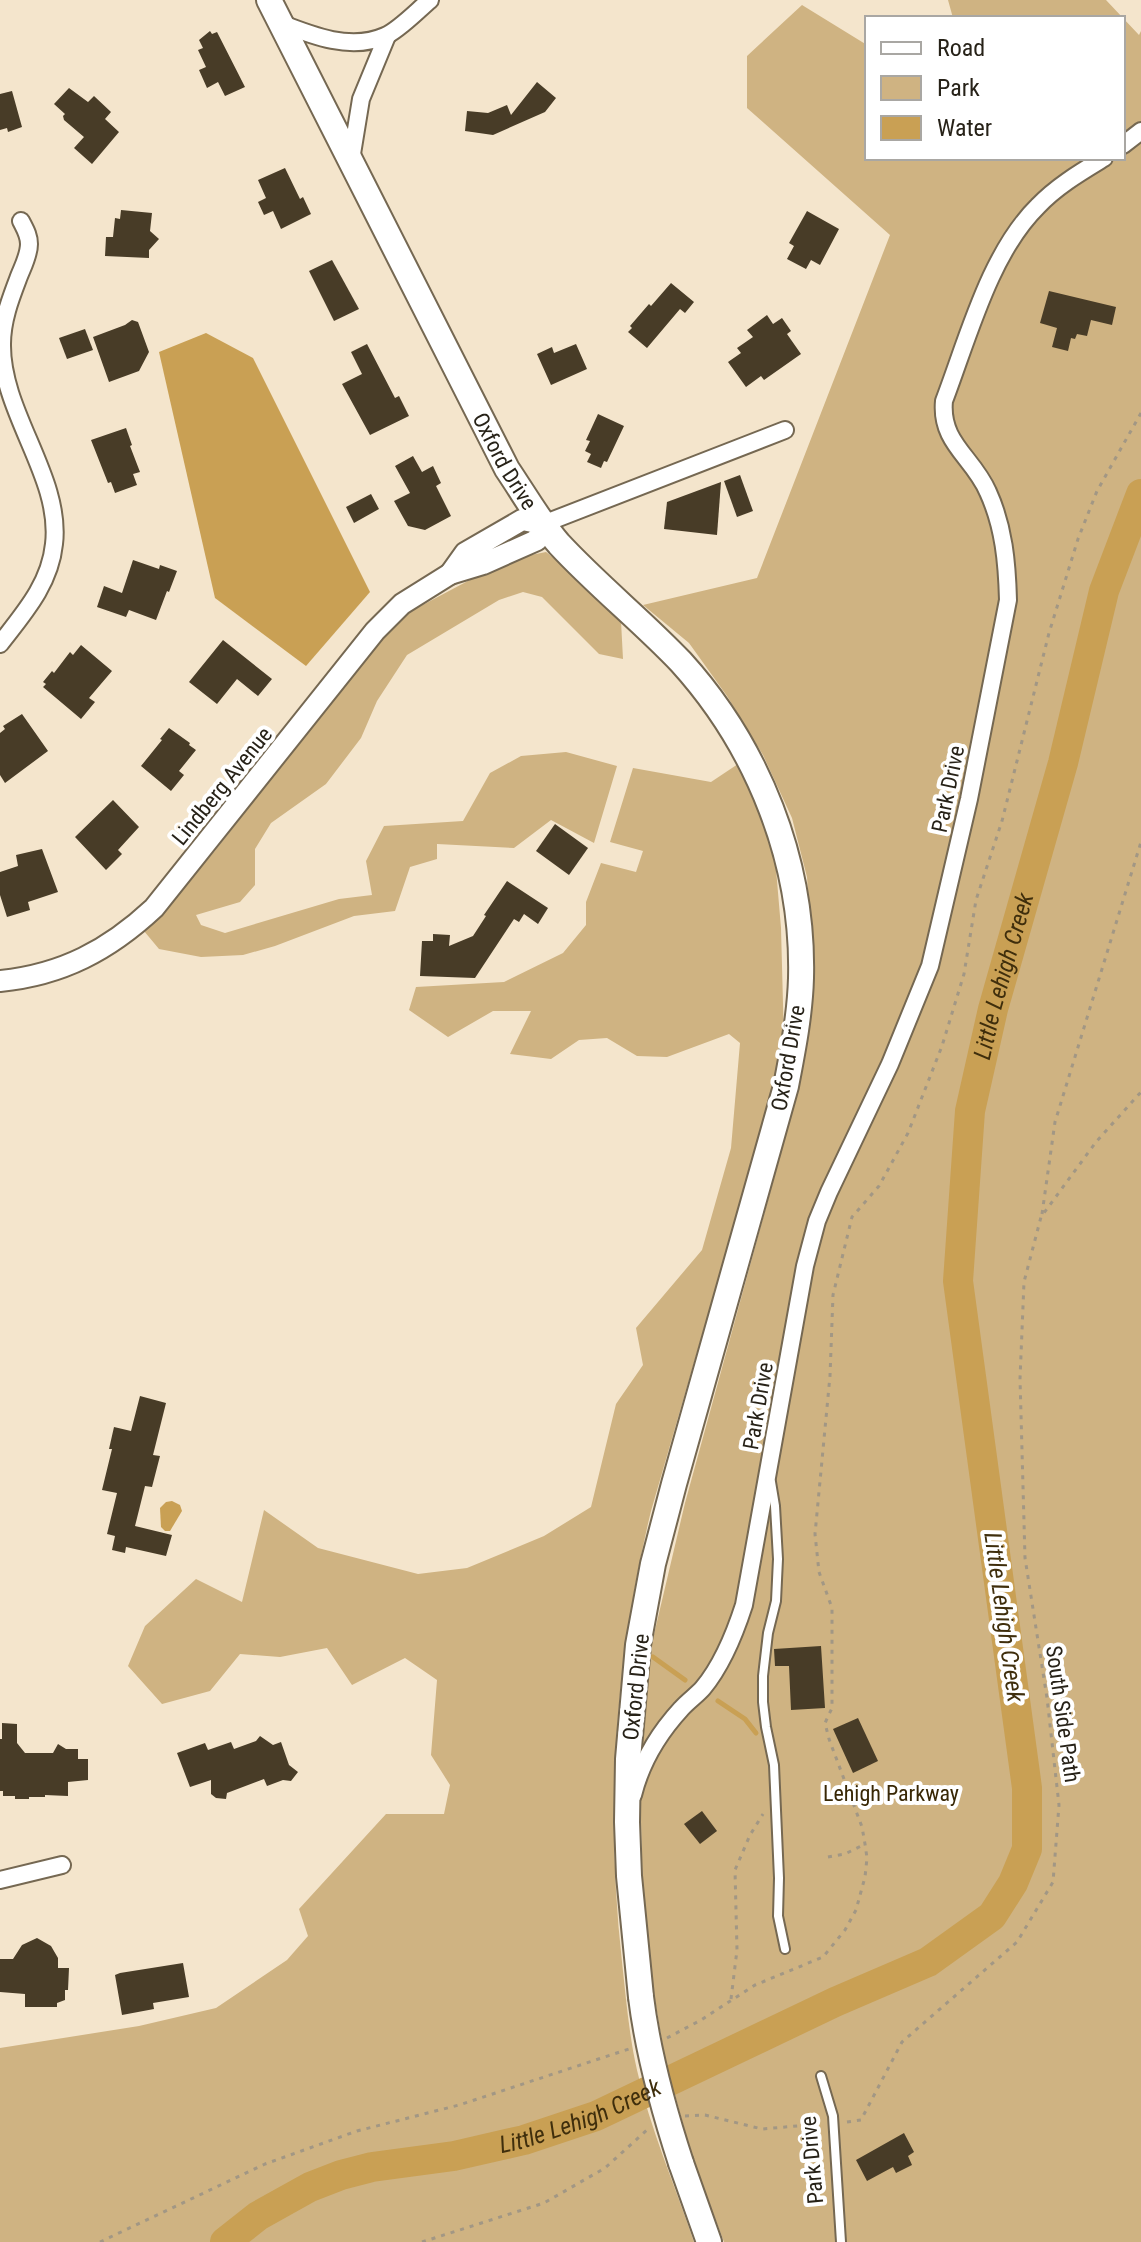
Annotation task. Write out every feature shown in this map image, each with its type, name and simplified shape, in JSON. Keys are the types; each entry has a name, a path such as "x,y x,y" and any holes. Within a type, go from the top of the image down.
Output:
{"main road":[{"name":"Oxford Drive","path":"274,11 507,469 543,524 597,583 681,663 710,697 757,774 774,813 789,865 800,934 798,1021 786,1086 653,1564 634,1679 628,1759 629,1876 645,2034 653,2072 709,2242"}],"street":[{"path":"274,11 328,40 358,43 387,36 430,0"},
{"path":"351,163 361,99 387,36"},
{"path":"1125,143 1141,131"},
{"name":"Park Drive","path":"627,1822 634,1789 649,1753 673,1718 704,1687 724,1656 744,1605 805,1266 817,1221 890,1064 930,966 969,799 1008,600 997,513 972,464 945,428 944,401 989,282 1004,251 1039,205 1066,182 1101,160"},
{"path":"0,644 43,583 52,560 55,540 54,516 48,492 7,385 2,362 4,323 29,243 21,221"},
{"name":"Lindberg Avenue","path":"0,981 56,971 95,954 131,930 154,908 375,631 402,604 450,574 465,553 522,520 543,524 785,430"},
{"path":"0,1880 62,1865"}],"lane":[{"name":"Park Drive","path":"769,1474 775,1506 778,1559 776,1601 768,1633 763,1676 766,1727 774,1765 777,1802 778,1916 785,1949"},
{"name":"Park Drive","path":"821,2076 834,2124 841,2242"}],"path":[{"path":"1041,1217 1055,1122 1141,842"},
{"name":"South Side Path","path":"677,2119 705,2115 762,2129 861,2120 902,2042 1017,1942 1053,1882 1059,1805 1047,1698 1025,1558 1020,1379 1024,1282 1041,1217 1096,1142 1141,1092"},
{"path":"731,1999 737,1950 735,1870 750,1835 762,1816 777,1802"},
{"path":"828,1857 845,1854 865,1844"},
{"path":"422,2242 544,2203 605,2168 650,2127"}],"green space":[{"path":"948,0 1106,0 1121,16 952,16"},
{"name":"Lehigh Parkway","path":"802,5 865,44 865,160 1125,160 1125,20 1139,35 1141,31 1141,2242 724,2242 693,2160 665,2059 654,1994 643,1897 639,1747 647,1664 685,1503 788,1127 806,1025 811,936 807,877 792,818 763,755 727,696 689,643 643,605 757,578 890,235 747,108 747,56"},
{"path":"546,552 621,621 623,659 599,654 542,597 523,592 499,600 407,655 377,701 361,738 326,784 271,823 255,849 255,885 240,902 196,915 201,925 225,933 339,899 372,895 366,861 384,826 463,821 490,773 521,756 566,752 617,766 594,843 551,820 514,848 437,844 437,859 410,867 395,911 354,916 243,955 201,957 159,949 144,931 214,852 400,617 516,558"},
{"path":"738,764 775,857 781,928 784,1041 770,1100 651,1511 629,1623 614,1792 617,1905 632,2043 649,2114 694,2242 0,2242 0,2048 139,2026 216,2008 287,1960 308,1936 299,1909 386,1814 444,1814 450,1785 431,1755 437,1680 405,1658 352,1685 327,1648 280,1657 240,1654 210,1691 162,1704 128,1666 145,1626 196,1579 242,1602 264,1510 318,1548 418,1574 467,1568 544,1536 591,1507 616,1404 643,1365 636,1328 702,1250 731,1148 740,1043 729,1034 667,1057 637,1056 607,1038 579,1040 551,1059 510,1054 531,1011 493,1011 448,1037 409,1010 416,987 504,982 563,953 586,925 586,902 601,863 636,872 643,851 610,842 633,768 711,782"}],"water":[{"path":"206,333 253,358 370,592 306,666 215,598 159,352"},
{"path":"172,1501 180,1505 182,1511 170,1531 165,1531 161,1527 160,1508"}],"building":[{"path":"210,31 212,34 217,32 245,87 225,96 218,82 207,88 199,70 206,67 198,50 203,48 199,40"},
{"path":"537,82 556,98 545,112 493,135 465,131 467,111 488,113 507,105 511,115"},
{"path":"69,88 88,102 94,96 111,112 105,119 119,132 92,164 74,148 84,137 64,120 65,114 54,104"},
{"path":"12,91 22,127 8,132 7,128 0,130 0,94"},
{"path":"285,168 311,214 281,229 273,211 264,215 258,202 266,198 258,180"},
{"path":"121,210 152,213 150,231 159,239 149,250 149,258 105,256 106,237 113,237 115,218 120,219"},
{"path":"807,211 839,229 820,265 811,260 806,269 787,259 794,246 789,243"},
{"path":"332,260 359,309 334,321 309,271"},
{"path":"671,283 694,302 685,313 680,309 647,348 628,332 632,328 630,326"},
{"path":"1049,291 1116,307 1112,325 1091,320 1087,336 1077,334 1075,339 1071,338 1068,351 1052,347 1057,328 1040,323"},
{"path":"767,315 773,324 782,318 791,331 787,334 801,354 764,380 761,376 746,387 728,362 741,353 737,348 753,337 747,330"},
{"path":"132,320 138,322 149,352 139,371 109,382 93,337"},
{"path":"85,329 93,350 67,359 59,338"},
{"path":"367,344 395,398 399,396 409,416 370,435 342,384 362,374 351,352"},
{"path":"576,344 587,369 551,385 537,354 552,347 554,353"},
{"path":"598,414 624,426 601,468 587,462 591,454 585,451 590,441 586,440"},
{"path":"126,428 140,472 133,474 137,485 115,493 91,440"},
{"path":"413,456 422,472 433,466 441,483 436,486 451,516 425,530 408,526 394,501 410,493 395,466"},
{"path":"740,475 753,511 737,517 724,481"},
{"path":"721,482 717,535 664,529 667,502"},
{"path":"371,494 379,509 354,523 346,507"},
{"path":"133,560 159,569 160,565 177,571 156,620 129,610 126,617 97,607 104,586 122,593"},
{"path":"223,640 272,679 258,696 237,679 217,704 189,682"},
{"path":"81,645 112,671 89,698 95,702 81,719 43,687 46,684 43,682 70,652 73,655"},
{"path":"22,714 48,751 5,783 0,775 0,733 5,729 3,726"},
{"path":"169,728 196,750 179,771 184,775 171,791 141,766"},
{"path":"113,800 139,827 118,850 122,854 106,870 75,837"},
{"path":"555,824 588,848 569,875 536,851"},
{"path":"42,849 58,892 28,902 30,910 7,917 0,895 0,872 18,866 16,855"},
{"path":"507,881 548,908 538,924 524,914 519,922 514,919 475,978 420,976 422,941 433,941 433,934 450,935 449,946 473,936"},
{"path":"140,1396 166,1403 153,1455 160,1456 152,1487 145,1486 135,1526 172,1535 166,1556 126,1547 125,1553 112,1550 115,1536 107,1534 117,1493 102,1490 114,1427 131,1431"},
{"path":"821,1646 825,1708 791,1710 789,1666 775,1666 774,1649"},
{"path":"858,1718 878,1761 853,1773 833,1729"},
{"path":"2,1723 17,1724 17,1743 25,1753 53,1753 58,1744 66,1749 78,1749 78,1759 88,1759 88,1780 68,1782 68,1796 15,1799 15,1796 3,1796 3,1791 0,1791"},
{"path":"260,1736 273,1745 281,1742 289,1765 298,1772 291,1781 283,1780 267,1786 264,1779 227,1793 226,1799 211,1794 211,1780 190,1787 177,1753 205,1743 208,1750 231,1742 234,1749 256,1741"},
{"path":"702,1811 717,1831 700,1844 684,1824"},
{"path":"37,1938 51,1946 58,1958 58,1968 69,1968 65,2000 57,2003 57,2007 25,2007 25,1994 0,1992 0,1959 13,1959 22,1945"},
{"path":"183,1963 189,1997 153,2003 154,2009 122,2015 115,1975"},
{"path":"904,2133 914,2152 908,2156 912,2165 896,2173 893,2167 867,2181 856,2160"}],"waterway":[{"name":"Little Lehigh Creek","path":"225,2242 258,2216 310,2187 341,2175 372,2167 454,2156 524,2140 596,2116 835,2002 928,1962 992,1916 1013,1883 1027,1849 1027,1788 958,1281 970,1111 993,1009 1063,763 1104,591 1141,494"},
{"path":"653,1657 685,1680"},
{"path":"718,1701 745,1719 756,1733"}]}
